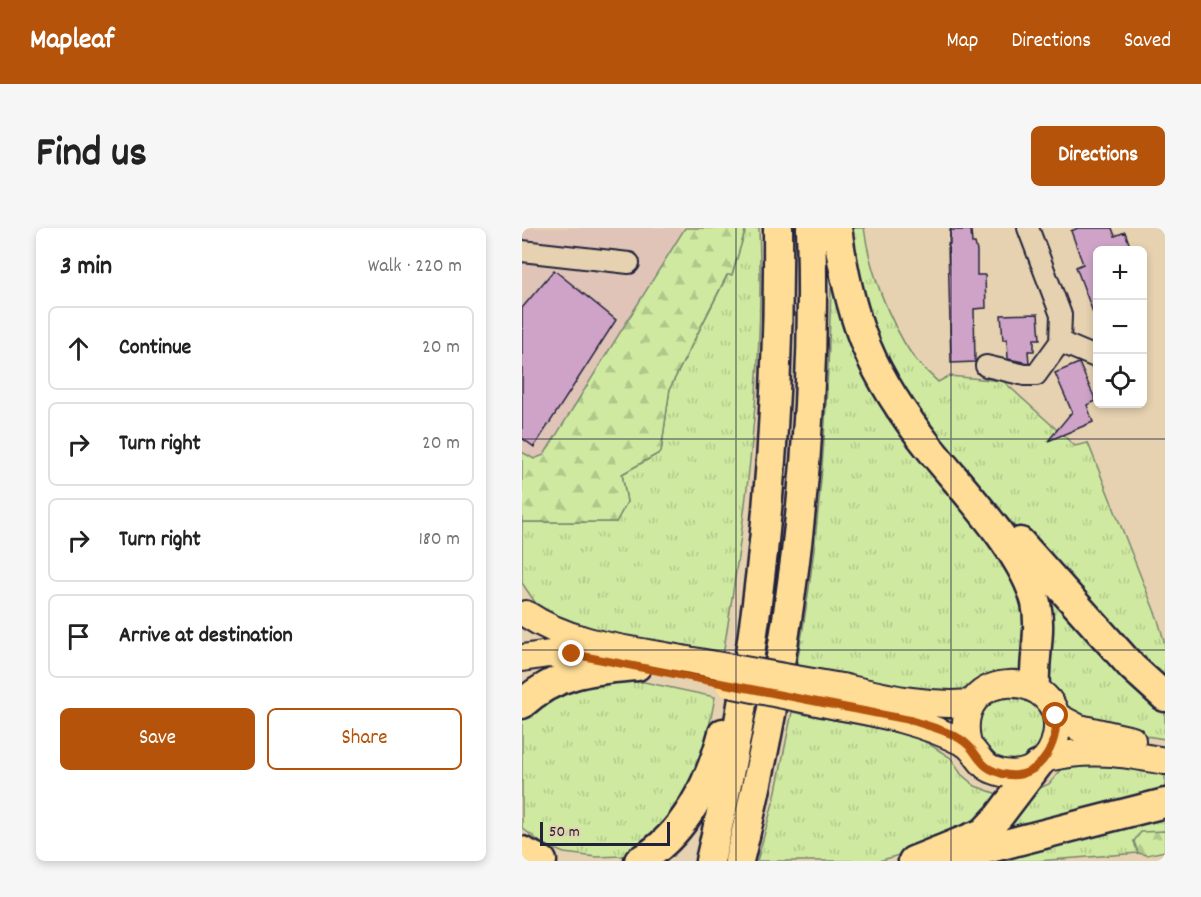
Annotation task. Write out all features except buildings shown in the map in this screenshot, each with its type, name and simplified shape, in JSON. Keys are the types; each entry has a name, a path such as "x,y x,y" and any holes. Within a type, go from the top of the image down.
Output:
{"highway":[{"path":"710,861 743,709 766,527 778,331 777,228"},
{"path":"739,861 783,657 799,533 810,397 811,228"},
{"path":"837,228 844,283 870,358 897,404 978,506 1024,571 1036,602 1039,627 1034,669 1035,688"},
{"path":"978,506 1016,537 1132,667 1165,697"},
{"path":"639,861 672,834 703,789 721,740 755,615"},
{"path":"522,704 538,689 559,678 597,670 637,666"},
{"path":"914,861 982,833 999,816 1042,762"},
{"path":"939,861 1165,803"},
{"path":"522,851 542,861"}],"main road":[{"path":"524,608 548,628 573,638 681,667 839,696 944,705 972,703"},
{"path":"522,652 528,629 524,608"},
{"path":"522,658 572,654 637,666 681,667"},
{"path":"1042,762 1054,745 1057,731 1056,716 1048,700 1035,688 1018,682 1000,683 985,690 972,703 966,716 965,731 968,745 977,760 991,770 1008,774 1025,772 1042,762 1074,751 1111,752 1165,760"},
{"path":"839,696 938,729 968,745"},
{"path":"1056,716 1078,728 1165,746"}],"street":[{"path":"986,366 1036,375 1060,342 1061,315 1028,228"},
{"path":"522,251 629,263"},
{"path":"1060,342 1093,356"}],"shaded area":[{"path":"522,228 685,228 544,455 534,459 522,452"}],"green space":[{"path":"685,228 746,228 732,275 727,275 670,388 661,452 622,474 627,502 616,522 522,522 522,452 534,459 544,455"},
{"path":"746,228 759,228 759,335 746,496 723,655 573,628 541,611 522,583 522,522 616,522 627,502 622,474 661,452 670,388 728,274 732,274"},
{"path":"844,228 864,228 875,278 895,326 915,359 938,382 949,376 1003,381 1075,446 1088,443 1158,620 1165,644 1165,683 1136,658 973,481 906,391 878,348"},
{"path":"839,288 1018,576 1027,633 1022,634 1020,672 1000,675 975,688 943,695 796,668 817,526 831,289"},
{"path":"1046,584 1165,706 1165,739 1122,732 1075,718 1048,690"},
{"path":"644,682 715,697 705,748 677,811 640,849 622,856 597,857 564,853 543,844 522,828 522,718 541,700 553,694 580,686"},
{"path":"1011,695 1024,698 1034,705 1041,715 1044,728 1041,741 1034,751 1024,758 1011,761 998,758 988,751 981,741 978,728 981,715 988,705 998,698"},
{"path":"792,712 899,732 921,739 951,758 961,774 975,786 1000,795 985,819 902,854 879,861 757,861 775,796"},
{"path":"1080,762 1165,766 1165,798 1002,838 1020,797 1049,784 1063,768"},
{"path":"1165,814 1165,831 1134,841 1138,853 1038,861 985,861"},
{"path":"1165,831 1165,851 1147,855 1138,853 1134,841 1141,832"}],"route":[{"path":"572,654 910,720 938,729 968,745 977,760 991,770 1008,774 1025,772 1047,758 1054,745 1057,731 1056,716"}]}
